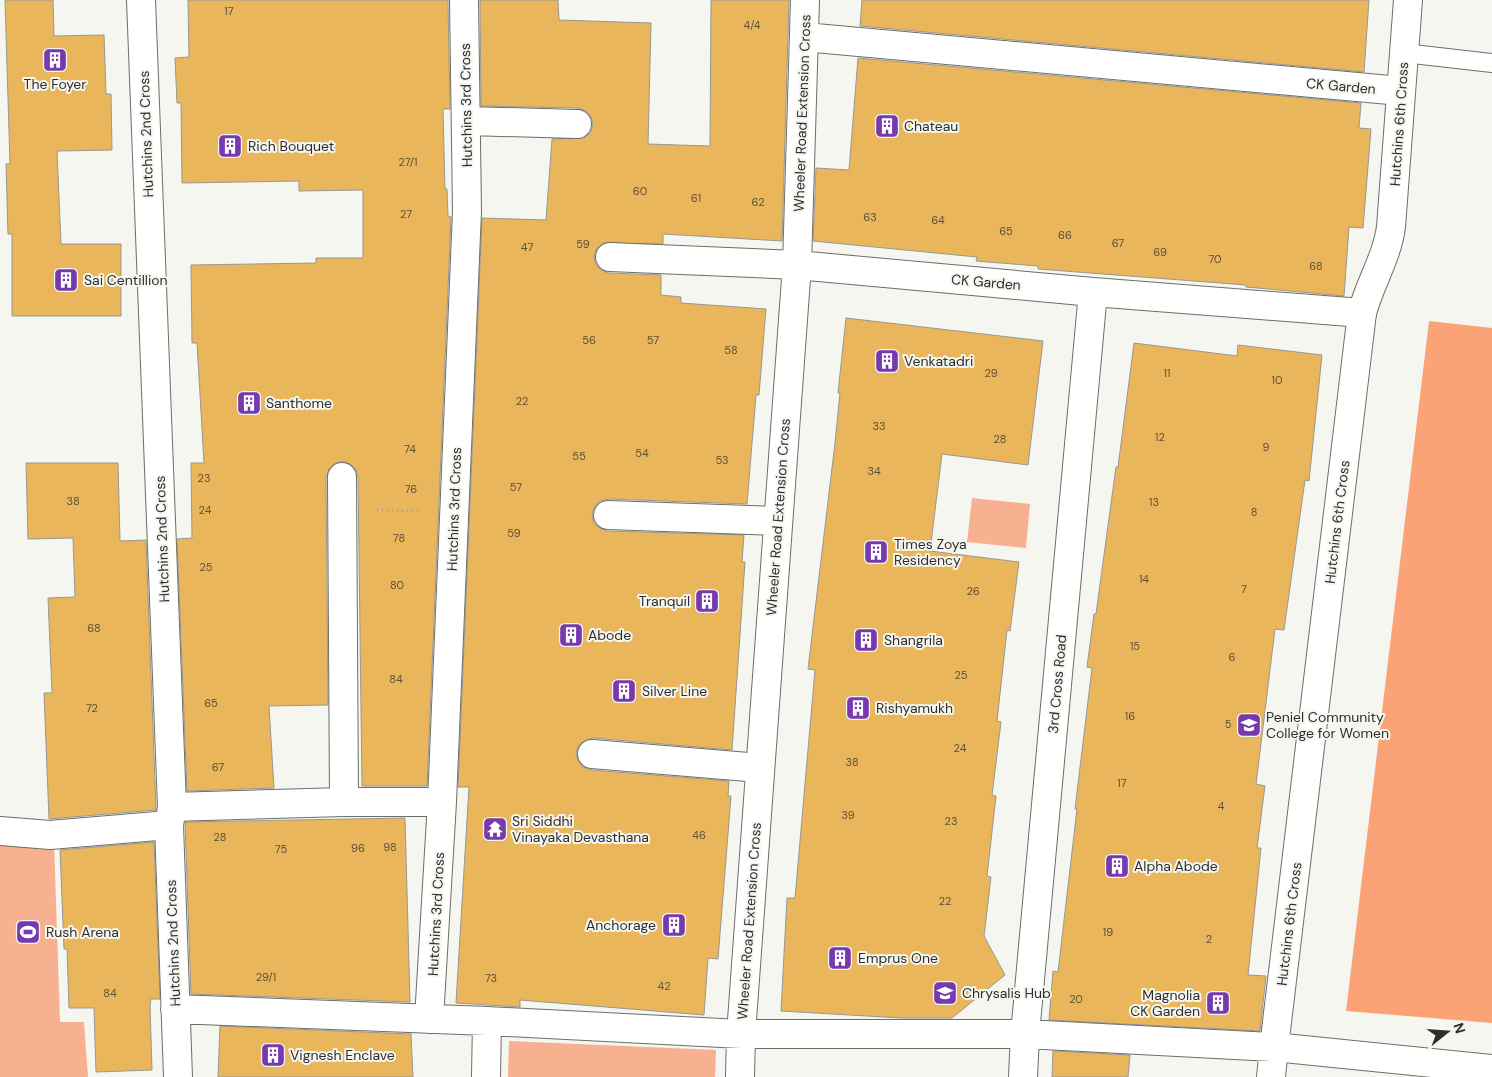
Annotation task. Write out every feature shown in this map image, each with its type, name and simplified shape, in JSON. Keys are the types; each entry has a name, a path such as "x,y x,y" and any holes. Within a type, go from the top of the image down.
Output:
{"street":[{"name":"Hutchins 2nd Cross","path":"141,0 178,1077"},
{"name":"Hutchins 3rd Cross","path":"430,1019 442,802 467,211 464,0"},
{"name":"Wheeler Road Extension Cross","path":"740,1077 741,1034 777,521 797,266 805,0"},
{"name":"Hutchins 6th Cross","path":"1271,1077 1362,313 1368,291 1389,243 1408,0"},
{"name":"CK Garden","path":"804,37 1401,91"},
{"path":"467,121 577,124"},
{"name":"CK Garden","path":"610,257 797,266 1362,313"},
{"name":"3rd Cross Road","path":"1023,1077 1025,1034 1093,292"},
{"path":"342,477 344,802"},
{"path":"608,515 777,521"},
{"path":"592,754 760,768"},
{"path":"0,831 50,835 170,816 344,802 442,802"},
{"path":"175,1009 487,1021 741,1034 1025,1034 1274,1047 1492,1069"},
{"path":"486,1077 487,1021"}],"lane":[{"path":"1404,53 1492,63"}],"path":[{"path":"341,510 454,511"}],"shaded area":[{"path":"1429,321 1492,328 1492,1023 1346,1011"},
{"path":"972,498 1030,504 1026,548 967,542"},
{"name":"Rush Arena","path":"0,836 54,841 60,1022 84,1022 88,1077 0,1077"},
{"path":"509,1041 716,1050 715,1077 508,1077"}],"building":[{"path":"5,0 53,0 54,36 104,35 106,94 111,94 112,150 57,151 61,244 121,244 121,316 12,316 12,234 8,234 6,164 10,164"},
{"path":"188,0 448,0 450,109 443,109 445,189 447,189 448,216 451,217 427,786 362,786 358,477 356,470 350,464 341,461 329,469 326,477 328,705 269,706 274,788 187,791 177,539 192,538 191,463 204,463 197,343 192,343 191,265 316,263 316,258 363,258 363,190 299,191 299,181 182,183 181,103 177,103 175,58 189,57"},
{"path":"480,0 558,0 559,20 651,23 648,144 710,146 711,0 789,0 782,241 663,234 663,244 603,243 597,248 594,256 596,265 601,270 609,273 661,275 661,295 681,297 681,303 766,309 759,395 756,395 747,504 609,499 600,501 595,506 592,514 594,523 607,531 744,535 742,562 745,562 732,750 593,738 579,745 576,753 583,767 591,770 729,781 728,796 731,796 718,959 708,958 704,1015 520,1000 520,1007 456,1003 469,787 458,787 482,218 546,220 552,139 584,138 591,132 593,124 591,117 586,111 577,108 481,106"},
{"path":"862,0 1369,0 1364,72 860,26"},
{"path":"858,58 1361,103 1359,128 1371,129 1363,228 1349,227 1344,296 1246,287 1246,285 1038,269 1038,266 976,261 977,257 813,241 816,168 849,170"},
{"path":"846,318 1043,341 1028,465 942,454 930,551 1019,562 1010,631 1007,630 997,721 1001,722 992,795 996,796 987,876 991,877 984,936 1005,975 952,1018 901,1018 781,1011 787,898 795,898 815,670 808,669 835,443"},
{"path":"1134,343 1237,356 1238,345 1322,355 1309,481 1305,480 1284,630 1275,629 1256,784 1265,786 1257,848 1261,848 1248,975 1266,976 1260,1031 1049,1020 1053,971 1058,972 1077,809 1075,809 1092,668 1087,667 1116,467 1118,467"},
{"path":"26,463 118,463 120,541 146,540 156,810 49,819 44,693 52,693 48,598 75,597 73,538 28,539"},
{"path":"405,818 410,1002 191,994 185,822"},
{"path":"154,842 160,999 151,999 150,1006 152,1070 96,1072 94,1008 69,1008 67,949 64,949 60,850"},
{"path":"220,1026 411,1034 413,1077 218,1077"},
{"path":"1053,1051 1130,1055 1128,1077 1052,1077"}],"place":[{"name":"The Foyer","path":"55,60"},
{"name":"Chateau","path":"887,126"},
{"name":"Rich Bouquet","path":"230,146"},
{"name":"Sai Centillion","path":"66,280"},
{"name":"Venkatadri","path":"887,361"},
{"name":"Santhome","path":"249,403"},
{"name":"Times Zoya Residency","path":"876,552"},
{"name":"Tranquil","path":"707,601"},
{"name":"Abode","path":"571,635"},
{"name":"Shangrila","path":"866,640"},
{"name":"Silver Line","path":"624,691"},
{"name":"Rishyamukh","path":"858,708"},
{"name":"Peniel Community College for Women","path":"1249,725"},
{"name":"Sri Siddhi Vinayaka Devasthana","path":"495,829"},
{"name":"Alpha Abode","path":"1117,866"},
{"name":"Anchorage","path":"674,925"},
{"name":"Rush Arena","path":"28,932"},
{"name":"Emprus One","path":"840,958"},
{"name":"Chrysalis Hub","path":"945,993"},
{"name":"Magnolia CK Garden","path":"1218,1003"},
{"name":"Vignesh Enclave","path":"273,1055"}]}
